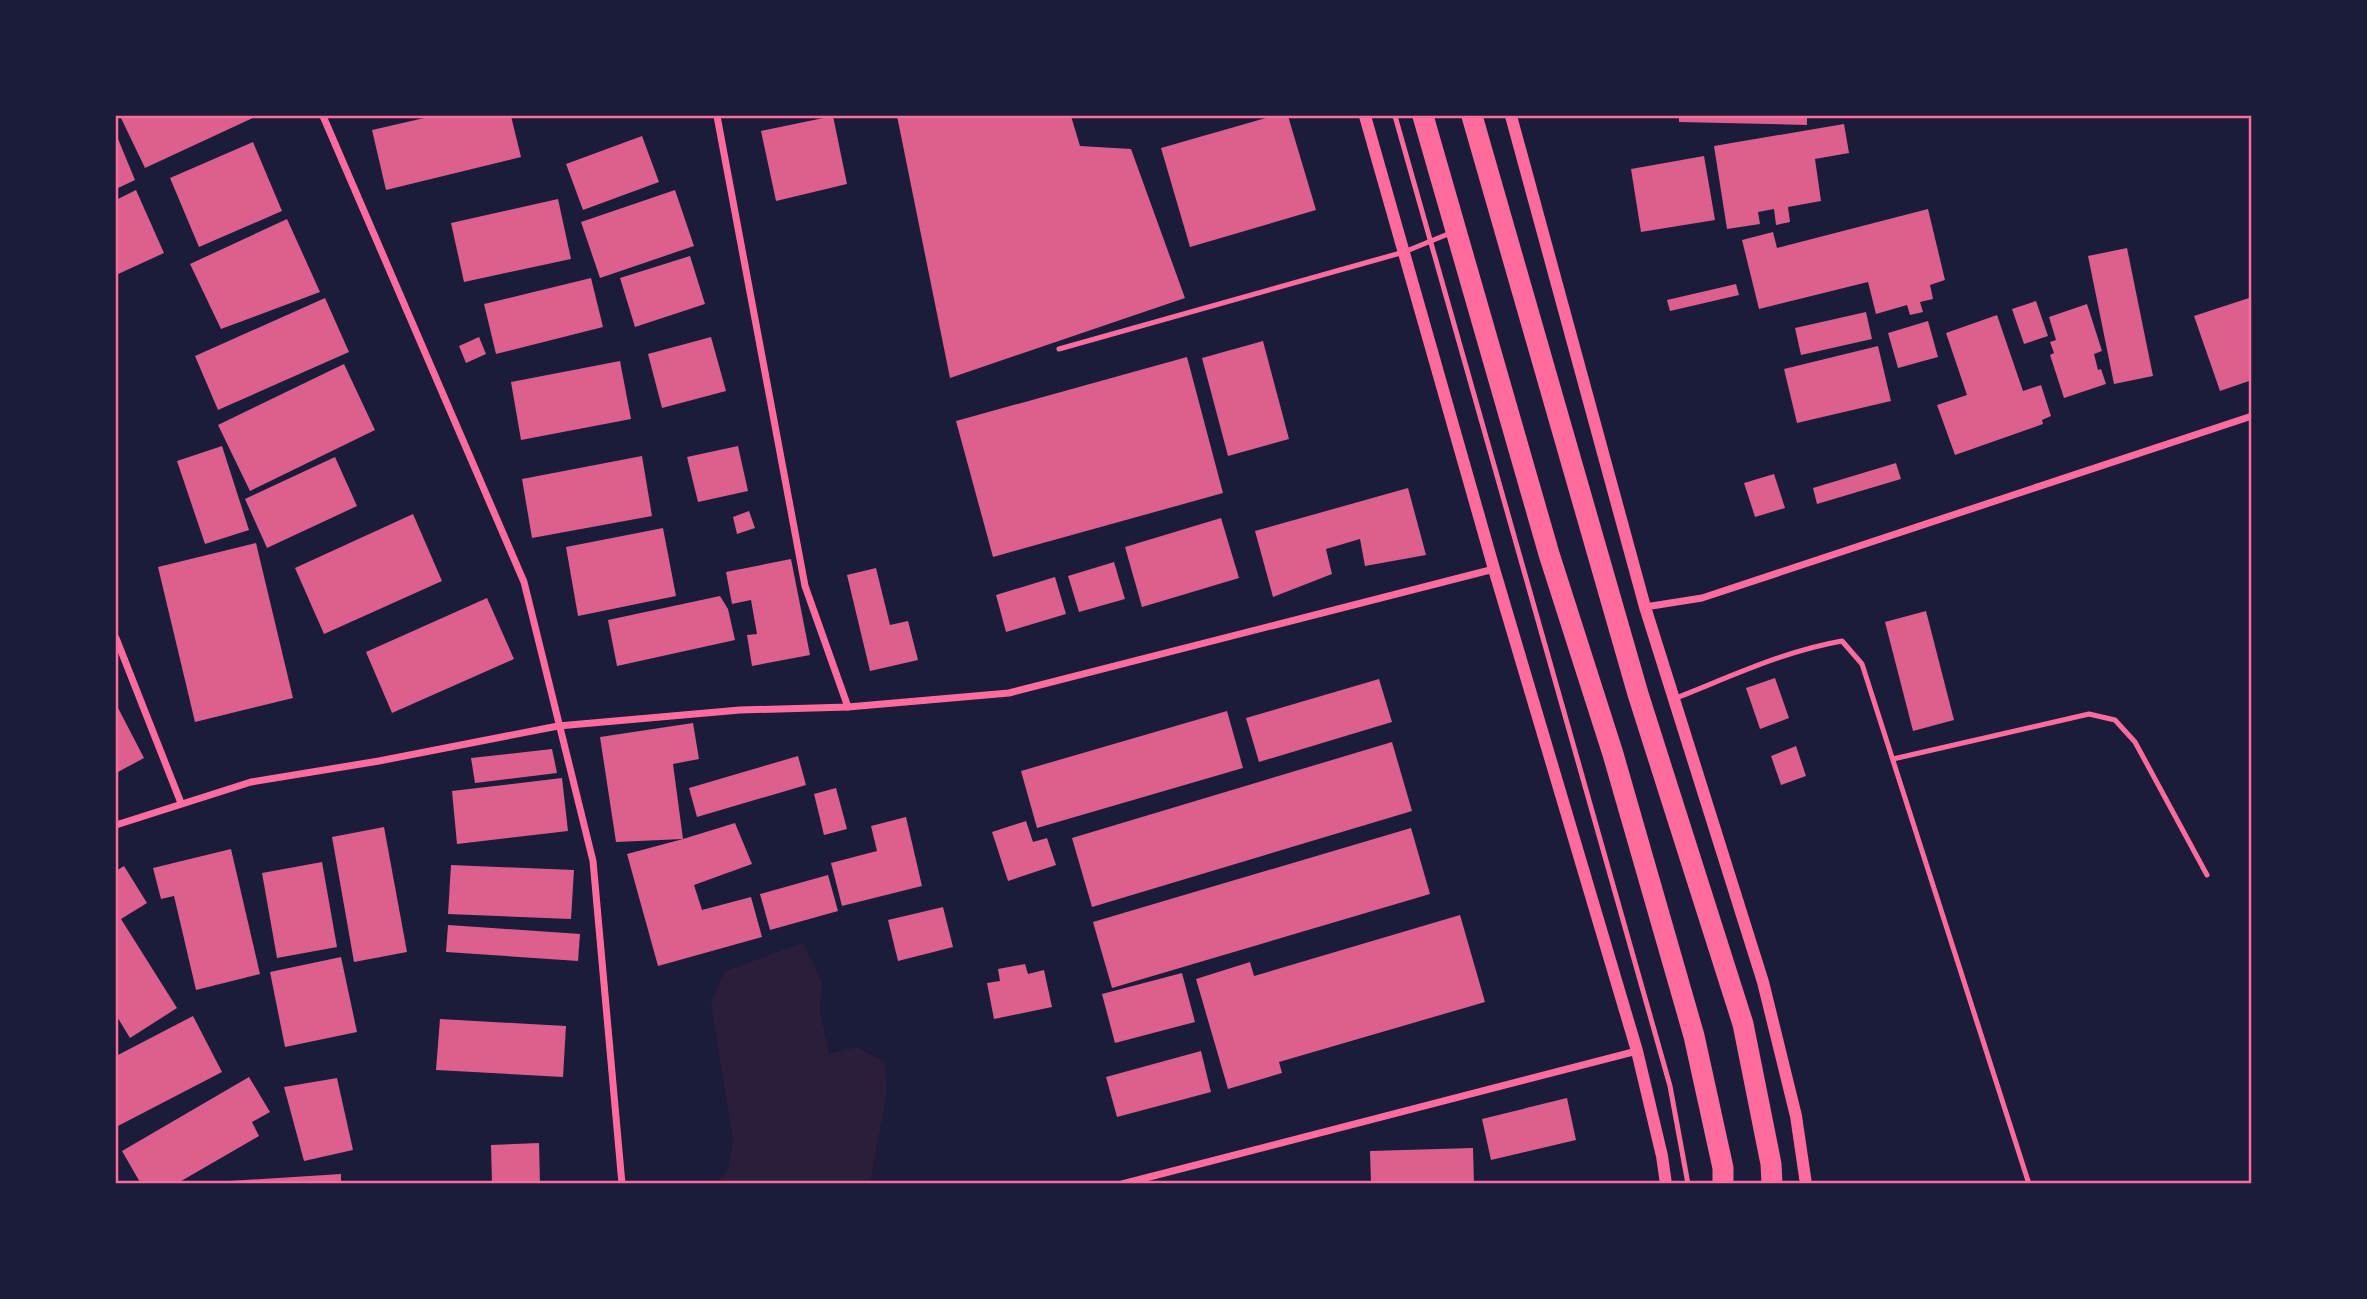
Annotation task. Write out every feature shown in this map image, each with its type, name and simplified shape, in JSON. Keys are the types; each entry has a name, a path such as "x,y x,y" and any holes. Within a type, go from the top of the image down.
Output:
{"highway":[{"path":"1423,116 1549,554 1613,754 1691,1023 1723,1168 1723,1184"},
{"path":"1472,116 1638,694 1743,1024 1771,1164 1772,1184"}],"street":[{"path":"323,116 524,582 593,861 622,1184"},
{"path":"717,116 805,586 848,708"},
{"path":"1365,116 1494,569 1637,1051 1666,1184"},
{"path":"1511,116 1645,607 1763,982 1796,1116 1806,1184"},
{"path":"1645,607 1702,598 2252,416"},
{"path":"116,825 251,782 379,761 558,726 740,710 848,708 1009,693 1494,569"},
{"path":"116,638 181,803"},
{"path":"1122,1184 1146,1180 1637,1051"}],"lane":[{"path":"1395,116 1670,1086 1688,1184"},
{"path":"1059,349 1404,252 1456,231"},
{"path":"1675,698 1741,671 1814,646 1842,641 1862,664 2029,1184"},
{"path":"1893,759 2089,714 2115,720 2136,742 2207,875"}],"shaded area":[{"path":"803,943 822,981 820,1012 829,1054 857,1047 885,1062 887,1091 870,1183 716,1183 728,1170 733,1141 711,1003 725,971"}],"building":[{"path":"120,116 257,116 145,168"},
{"path":"433,116 511,116 521,157 386,190 372,130"},
{"path":"833,116 847,184 776,201 761,131"},
{"path":"897,116 1071,116 1080,146 1131,149 1185,298 950,378"},
{"path":"1273,116 1288,116 1316,210 1190,247 1161,148"},
{"path":"1679,116 1807,116 1807,125 1679,122"},
{"path":"1844,124 1849,153 1815,159 1821,201 1788,207 1790,222 1776,225 1774,209 1758,212 1760,224 1727,229 1714,146"},
{"path":"116,134 135,180 116,189"},
{"path":"642,136 659,182 583,210 566,164"},
{"path":"253,142 282,211 199,247 170,178"},
{"path":"1704,156 1715,220 1641,232 1631,169"},
{"path":"136,190 164,253 116,275 116,200"},
{"path":"675,190 694,246 600,278 581,222"},
{"path":"558,199 571,259 464,282 451,223"},
{"path":"1928,209 1945,280 1930,285 1933,299 1920,302 1923,312 1910,315 1907,305 1876,314 1868,282 1759,309 1742,240 1773,232 1777,248"},
{"path":"287,219 320,292 221,329 190,264"},
{"path":"2127,248 2153,376 2114,384 2088,256"},
{"path":"690,256 705,304 635,327 620,278"},
{"path":"591,278 603,327 496,354 484,304"},
{"path":"1736,284 1739,295 1670,311 1667,300"},
{"path":"2252,297 2252,380 2220,391 2194,316"},
{"path":"325,298 349,352 218,410 195,356"},
{"path":"2036,301 2048,336 2024,344 2012,309"},
{"path":"2087,304 2102,351 2094,354 2098,370 2101,369 2106,384 2064,398 2050,355 2054,353 2050,342 2056,340 2049,317"},
{"path":"1866,312 1872,339 1801,355 1795,328"},
{"path":"1997,315 2023,391 2041,385 2051,416 2042,420 2043,424 1955,455 1937,405 1967,395 1946,333"},
{"path":"1928,321 1938,357 1898,368 1888,333"},
{"path":"479,337 486,354 466,363 459,346"},
{"path":"711,337 726,391 662,408 648,354"},
{"path":"1263,341 1289,439 1228,456 1202,358"},
{"path":"1878,346 1891,401 1797,423 1784,369"},
{"path":"1187,357 1223,493 993,557 956,421"},
{"path":"620,361 631,419 521,440 511,382"},
{"path":"344,364 375,430 250,491 218,425"},
{"path":"222,446 249,530 205,544 177,461"},
{"path":"738,446 748,491 698,502 687,457"},
{"path":"642,456 652,516 532,538 522,479"},
{"path":"335,457 357,506 267,548 245,499"},
{"path":"1896,463 1901,479 1817,504 1813,488"},
{"path":"1774,474 1785,508 1755,517 1744,483"},
{"path":"1408,488 1426,555 1365,566 1360,539 1326,549 1332,574 1273,597 1255,531"},
{"path":"749,511 755,528 737,534 733,517"},
{"path":"413,514 442,581 324,634 295,568"},
{"path":"1221,518 1239,578 1142,607 1125,547"},
{"path":"663,528 676,596 578,616 566,547"},
{"path":"256,543 293,698 195,722 158,567"},
{"path":"791,559 810,655 752,666 747,635 757,634 751,600 732,604 726,572"},
{"path":"1114,562 1125,599 1079,612 1068,576"},
{"path":"876,568 890,625 908,621 918,660 870,671 847,575"},
{"path":"1055,577 1066,614 1006,632 996,595"},
{"path":"720,596 728,609 735,640 617,666 608,620"},
{"path":"487,598 514,659 392,713 366,652"},
{"path":"1926,611 1954,720 1913,731 1885,622"},
{"path":"1775,678 1789,718 1760,729 1746,688"},
{"path":"1379,679 1392,722 1259,762 1246,718"},
{"path":"116,704 144,758 116,773"},
{"path":"1227,711 1243,768 1037,828 1021,771"},
{"path":"693,723 699,759 673,764 683,839 616,842 600,737"},
{"path":"1392,742 1412,811 1092,907 1072,838"},
{"path":"1796,746 1806,776 1781,785 1771,756"},
{"path":"552,749 557,773 475,783 471,758"},
{"path":"798,756 806,785 697,817 689,788"},
{"path":"562,778 568,831 457,844 452,791"},
{"path":"836,788 847,829 824,835 814,794"},
{"path":"906,817 922,886 842,906 831,863 877,851 871,826"},
{"path":"1026,821 1033,842 1047,838 1056,865 1008,881 992,832"},
{"path":"735,823 752,864 694,885 702,910 751,897 762,937 658,966 627,854"},
{"path":"384,827 407,952 354,962 332,837"},
{"path":"1411,828 1430,894 1112,988 1093,922"},
{"path":"231,849 260,974 196,990 174,896 161,899 153,868"},
{"path":"322,862 337,947 277,958 262,873"},
{"path":"451,865 574,870 571,919 448,914"},
{"path":"124,866 147,903 121,919 177,1008 130,1038 116,1015 116,871"},
{"path":"828,875 838,911 770,930 760,894"},
{"path":"943,907 953,947 898,961 888,920"},
{"path":"1460,915 1485,1002 1279,1062 1282,1073 1228,1089 1196,979 1250,962 1254,976"},
{"path":"448,925 580,934 578,961 446,952"},
{"path":"341,957 357,1032 285,1047 270,972"},
{"path":"1025,964 1028,974 1044,970 1052,1007 994,1019 987,983 1000,981 998,969"},
{"path":"1182,973 1195,1022 1115,1043 1102,994"},
{"path":"193,1016 222,1072 116,1127 116,1056"},
{"path":"440,1019 566,1026 563,1077 436,1070"},
{"path":"1201,1051 1211,1092 1117,1117 1106,1077"},
{"path":"249,1077 270,1112 252,1122 259,1136 176,1184 141,1184 122,1151"},
{"path":"337,1078 353,1150 304,1161 284,1087"},
{"path":"1567,1098 1576,1140 1491,1160 1482,1119"},
{"path":"539,1143 540,1184 492,1184 491,1145"},
{"path":"1473,1148 1474,1184 1371,1184 1370,1151"},
{"path":"341,1174 341,1184 229,1184 229,1181"}]}
